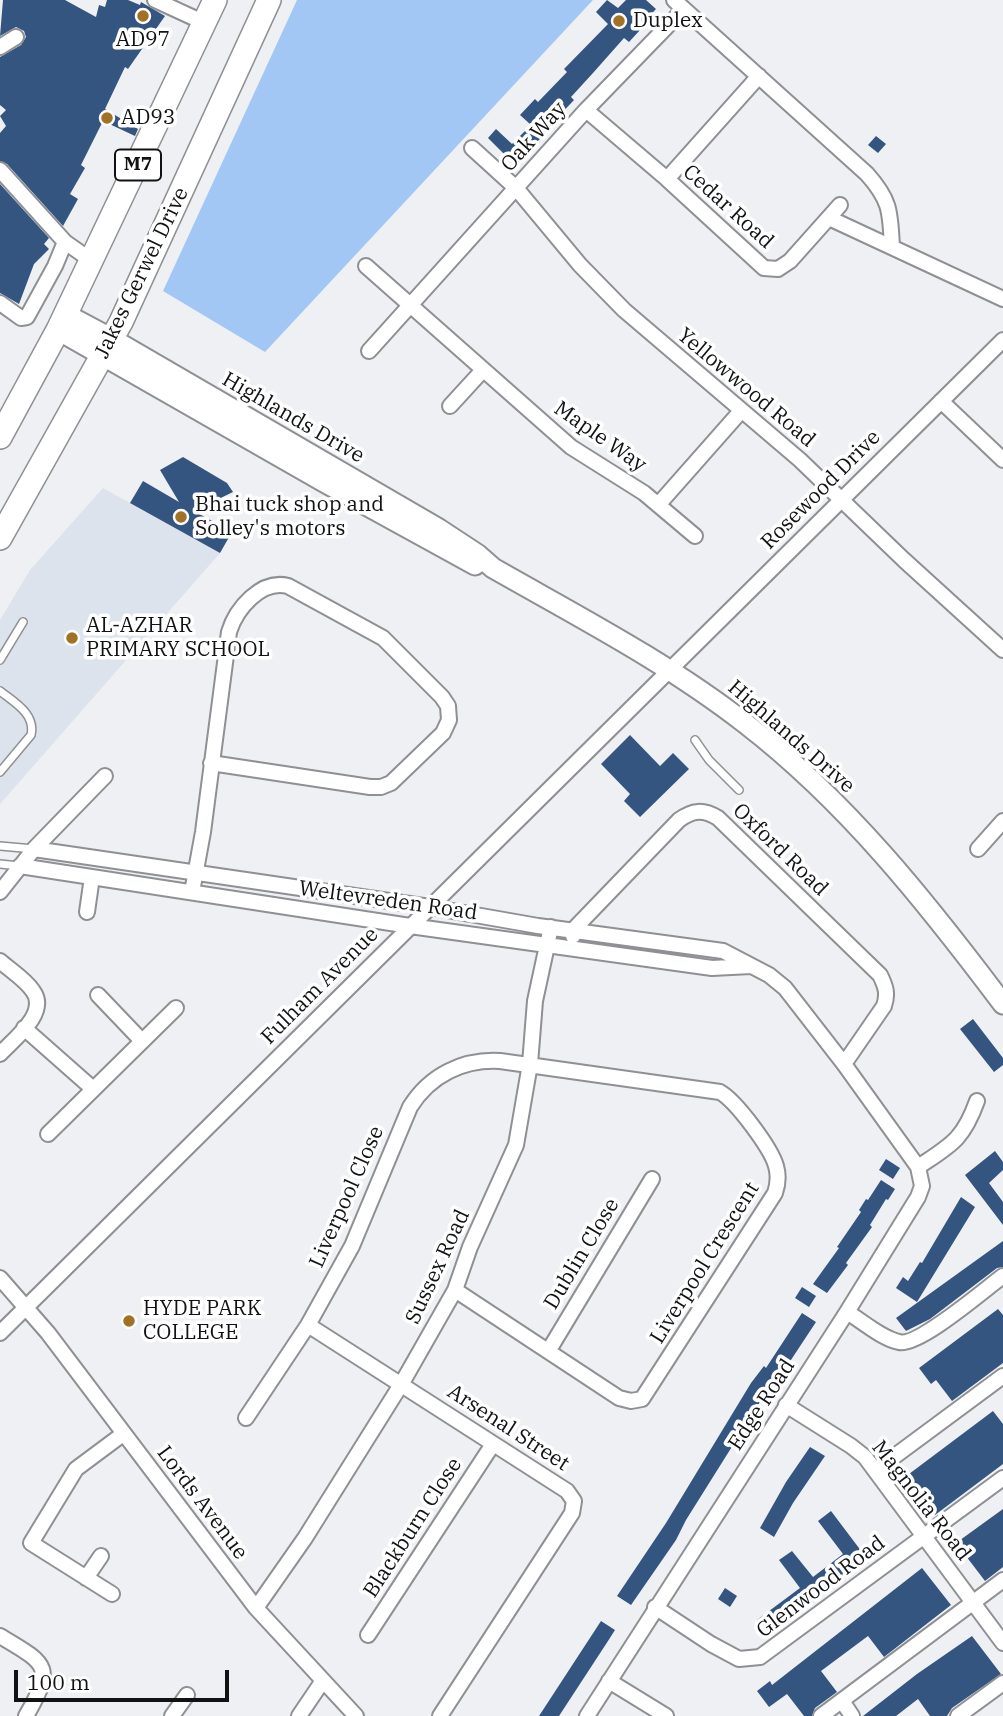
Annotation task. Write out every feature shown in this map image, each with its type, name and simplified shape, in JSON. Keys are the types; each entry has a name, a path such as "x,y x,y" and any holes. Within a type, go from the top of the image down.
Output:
{"main road":[{"name":"M7","path":"0,438 92,261 215,0"},
{"name":"Jakes Gerwel Drive","path":"0,538 108,347 270,0"},
{"name":"Highlands Drive","path":"62,322 284,449 468,563 493,568 669,670 748,725 842,810 918,895 1003,1004"}],"street":[{"path":"156,0 205,23"},
{"path":"679,4 878,186 890,210 892,247"},
{"name":"Oak Way","path":"369,351 679,4"},
{"path":"0,47 16,37"},
{"path":"667,179 759,76"},
{"name":"Cedar Road","path":"586,110 667,179 764,268 778,269 790,261 841,205"},
{"name":"Yellowwood Road","path":"472,148 516,188 624,310 842,500 1003,650"},
{"path":"0,170 65,242 92,261"},
{"path":"829,218 1003,299"},
{"path":"0,303 21,318 27,317 65,242"},
{"name":"Maple Way","path":"366,266 571,447 628,482 695,536"},
{"name":"Rosewood Drive","path":"669,670 1003,340"},
{"path":"450,406 483,370"},
{"path":"941,401 1003,460"},
{"path":"658,505 741,411"},
{"path":"192,892 196,874 211,763 232,624 257,592 272,584 288,586 383,638 442,696 449,710 449,720 443,733 400,776 382,787 211,763"},
{"name":"Fulham Avenue","path":"0,1332 669,670"},
{"path":"0,892 34,849 105,776"},
{"name":"Oxford Road","path":"574,929 679,820 688,813 708,812 718,818 880,975 886,986 884,1006 844,1064"},
{"path":"978,849 1003,821"},
{"name":"Weltevreden Road","path":"34,849 723,951 785,988 918,1167"},
{"name":"Weltevreden Road","path":"20,866 410,926 712,968 751,966"},
{"path":"87,912 92,877"},
{"name":"Sussex Road","path":"256,1608 305,1538 402,1383 455,1290 470,1248 516,1144 530,1064 536,1001 551,927"},
{"path":"571,948 574,929"},
{"path":"0,961 30,988 36,997 36,1010 24,1028 0,1054"},
{"path":"98,995 141,1040"},
{"path":"48,1134 176,1008"},
{"path":"24,1028 92,1088"},
{"name":"Liverpool Close","path":"247,1418 308,1325 352,1246 395,1141 424,1087 440,1076 471,1062 530,1064"},
{"name":"Liverpool Crescent","path":"455,1290 619,1398 631,1401 642,1399 775,1193 778,1174 771,1155 737,1106 720,1092 530,1064"},
{"path":"918,1167 957,1141 963,1134 977,1101"},
{"name":"Edge Road","path":"587,1716 918,1197 922,1186 918,1167"},
{"name":"Dublin Close","path":"548,1350 652,1179"},
{"path":"847,1312 893,1340 908,1343 927,1333 1003,1276"},
{"name":"Lords Avenue","path":"0,1278 26,1306 256,1608 356,1716"},
{"name":"Arsenal Street","path":"308,1325 402,1383 572,1496 574,1509 440,1716"},
{"path":"876,1470 1003,1376"},
{"name":"Magnolia Road","path":"786,1405 851,1446 876,1470 1003,1643"},
{"path":"112,1594 31,1543 76,1469 123,1434"},
{"name":"Blackburn Close","path":"368,1635 493,1444"},
{"name":"Glenwood Road","path":"655,1607 729,1654 743,1660 755,1659 1003,1478"},
{"path":"86,1578 100,1556"},
{"path":"821,1716 1003,1580"},
{"path":"0,1636 30,1653 41,1667 42,1688 26,1716"},
{"path":"609,1681 666,1716"},
{"path":"299,1716 323,1682"},
{"path":"958,1716 1003,1683"},
{"path":"172,1716 187,1695"},
{"path":"842,1701 852,1716"}],"lane":[{"path":"0,660 23,622"},
{"path":"0,691 24,710 29,716 32,728 31,735 0,772"},
{"path":"695,740 709,760 739,790"},
{"path":"0,846 34,849"},
{"path":"0,864 20,866"}],"shaded area":[{"path":"297,0 593,0 265,352 163,291"},
{"name":"AL-AZHAR PRIMARY SCHOOL","path":"103,488 220,553 0,804 0,620 30,570"}],"building":[{"path":"3,0 65,0 96,17 99,5 105,7 107,0 128,0 140,5 141,2 165,16 128,69 125,67 105,109 138,129 135,136 103,121 81,165 85,168 70,194 78,199 63,226 7,164 0,161 0,133 6,126 0,116 6,110 0,105 0,57 21,45 26,37 24,31 16,27 0,36"},
{"path":"607,0 618,8 626,0 646,0 656,9 629,42 624,38 571,97 574,100 558,120 515,165 488,138 496,129 512,144 531,125 520,115 535,99 538,102 567,72 564,69 608,24 596,12"},
{"path":"876,136 886,144 878,153 868,145"},
{"path":"0,184 49,238 44,244 49,249 34,264 19,304 0,293"},
{"path":"183,457 227,483 233,492 194,511 232,532 220,553 130,503 143,481 179,502 160,470"},
{"path":"630,735 660,766 673,753 689,769 640,817 624,801 630,794 601,764"},
{"path":"973,1019 1003,1058 1003,1065 994,1072 960,1029"},
{"path":"995,1151 1003,1162 1003,1170 989,1183 1003,1202 1003,1225 965,1175"},
{"path":"886,1159 900,1168 893,1179 879,1170"},
{"path":"881,1180 895,1189 846,1263 848,1265 827,1293 813,1284 839,1248 837,1247 861,1212 859,1210 866,1199 868,1200"},
{"path":"961,1197 975,1207 917,1302 896,1288 903,1277 908,1281 920,1262 922,1263"},
{"path":"1003,1241 1003,1267 997,1268 930,1319 906,1331 896,1318"},
{"path":"802,1287 816,1296 809,1307 795,1298"},
{"path":"998,1309 1003,1315 1003,1363 952,1401 936,1380 931,1384 919,1368"},
{"path":"802,1313 816,1322 785,1369 783,1368 770,1386 676,1540 631,1605 617,1596 666,1523 751,1383 764,1366 766,1368"},
{"path":"993,1411 1003,1424 1003,1464 935,1515 905,1477"},
{"path":"810,1447 825,1456 774,1537 760,1528"},
{"path":"1003,1509 1003,1567 985,1581 956,1543"},
{"path":"831,1511 868,1560 769,1636 757,1620 800,1588 779,1560 792,1551 813,1577 843,1554 818,1521"},
{"path":"922,1568 951,1605 884,1657 868,1636 821,1671 837,1692 815,1708 812,1716 804,1716 787,1694 769,1707 757,1691 770,1681 772,1685"},
{"path":"725,1588 737,1596 730,1607 718,1599"},
{"path":"601,1621 615,1630 608,1641 559,1716 539,1716"},
{"path":"972,1636 1001,1674 952,1708 947,1716 930,1716 918,1699 896,1716 863,1716 917,1674"}],"place":[{"name":"AD97","path":"143,16"},
{"name":"Duplex","path":"619,21"},
{"name":"AD93","path":"107,118"},
{"name":"Bhai tuck shop and Solley's motors","path":"181,517"},
{"name":"AL-AZHAR PRIMARY SCHOOL","path":"72,638"},
{"name":"HYDE PARK COLLEGE","path":"129,1321"}]}
